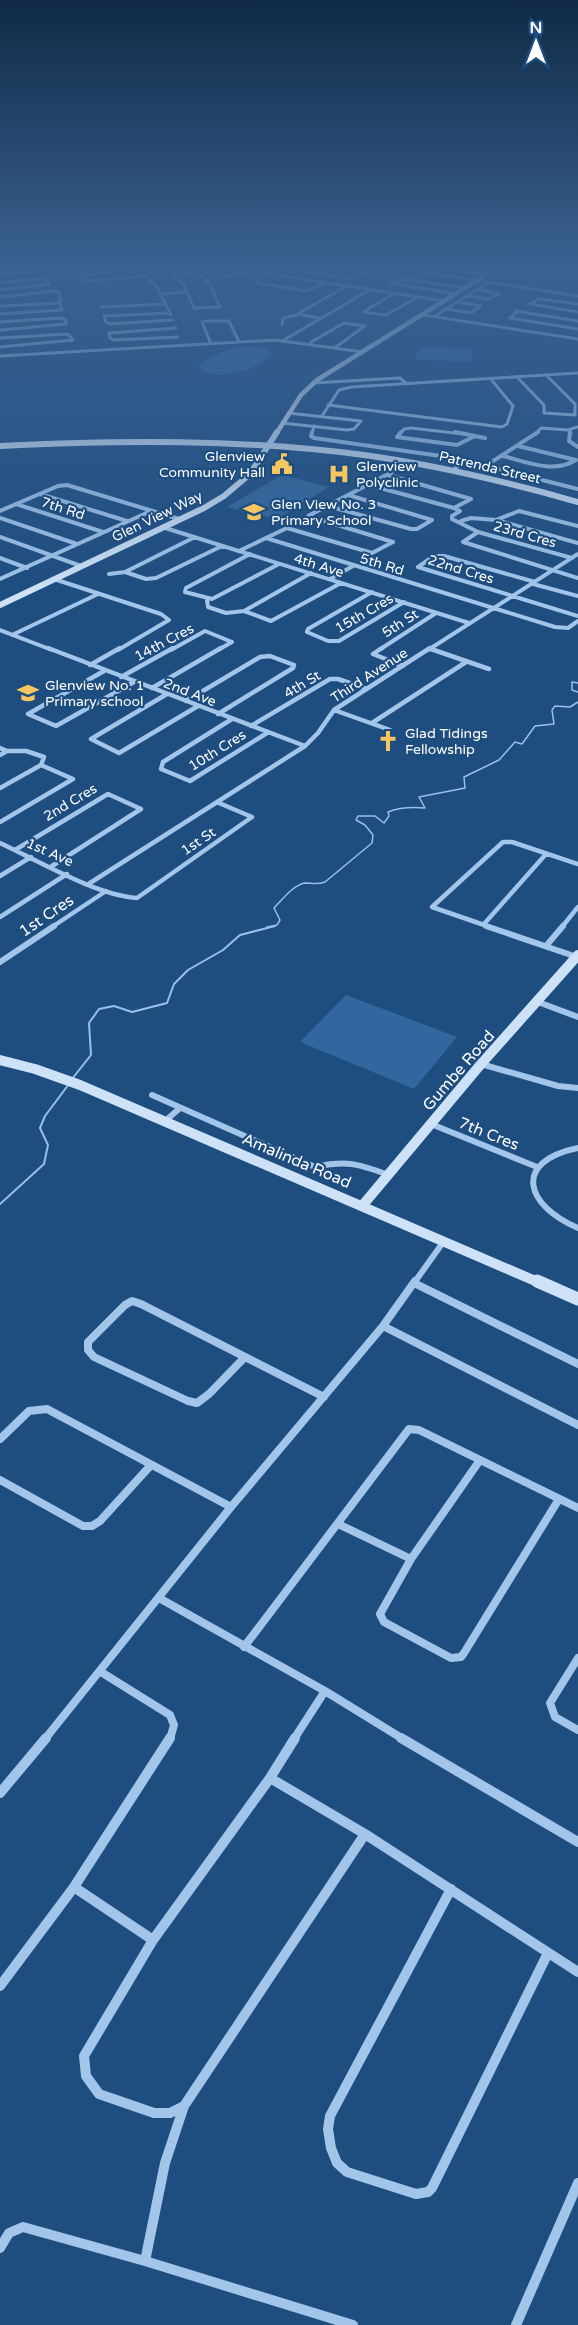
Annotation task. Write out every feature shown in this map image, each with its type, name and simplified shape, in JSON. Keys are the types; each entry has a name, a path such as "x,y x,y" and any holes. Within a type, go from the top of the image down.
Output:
{"street":[{"name":"Glen View Way","path":"0,605 204,508 234,488 250,474 301,395 313,383 328,374"},
{"path":"322,416 342,389 568,374"},
{"path":"517,376 544,405 544,413 575,415 575,404 545,375"},
{"path":"313,383 400,378 406,383"},
{"path":"328,405 502,427 507,424 513,406 489,378"},
{"path":"282,423 350,430 361,422 288,413"},
{"path":"314,426 311,436 313,438 413,451 487,465 578,489"},
{"path":"475,436 459,445 397,437 408,428 475,436 484,438"},
{"path":"487,465 540,432 541,428 568,430 577,428"},
{"path":"568,430 571,433 569,441 578,447"},
{"name":"Patrenda Street","path":"0,446 138,440 268,445 411,462 509,482 578,502"},
{"path":"413,451 424,441"},
{"path":"358,454 365,445"},
{"path":"503,456 558,468 567,467 576,460 518,446"},
{"path":"453,470 465,461"},
{"path":"239,551 289,528 372,554 393,542 309,517 309,515 411,462"},
{"path":"388,475 471,498 454,508"},
{"path":"0,511 67,485 179,519"},
{"path":"368,485 454,508 460,511 451,518 478,532"},
{"path":"40,494 128,521"},
{"path":"328,506 411,529 417,529 432,520 348,495"},
{"name":"7th Rd","path":"16,504 104,532"},
{"path":"0,579 151,511"},
{"path":"496,520 513,511 519,511 578,526"},
{"path":"0,518 78,544"},
{"path":"460,521 471,518 496,520 578,543"},
{"name":"4th Ave","path":"162,527 469,623"},
{"name":"23rd Cres","path":"554,571 463,543 478,532 572,558"},
{"path":"0,537 81,566"},
{"path":"109,574 125,572 195,537"},
{"name":"5th Rd","path":"266,538 561,629 568,628 578,618"},
{"path":"125,572 146,579 156,578 222,546"},
{"path":"250,554 184,590 207,600 216,598 279,564"},
{"name":"Third Avenue","path":"90,883 219,803 305,746 318,733 334,710 578,554"},
{"name":"22nd Cres","path":"514,596 418,567 435,556 444,556 534,583"},
{"path":"0,558 27,568"},
{"path":"330,579 353,566"},
{"path":"554,571 578,578"},
{"path":"207,600 206,606 226,613 244,611 311,573"},
{"path":"54,579 161,614 169,620 90,665"},
{"path":"244,611 271,621 341,583"},
{"path":"534,583 578,596"},
{"name":"15th Cres","path":"372,592 307,632 328,641 342,640 404,602"},
{"path":"12,635 99,593"},
{"path":"514,596 578,618"},
{"name":"5th St","path":"403,666 373,654 436,612"},
{"name":"2nd Ave","path":"0,630 305,746"},
{"name":"14th Cres","path":"121,677 205,631 232,642 152,688"},
{"path":"430,649 489,669"},
{"path":"186,701 260,657 270,656 294,664 293,668 218,714"},
{"path":"372,723 466,662"},
{"path":"104,671 28,714 56,726 134,682"},
{"name":"4th St","path":"251,726 330,679 338,679 367,689"},
{"path":"167,694 91,739 119,753 198,706"},
{"path":"334,710 390,730"},
{"name":"10th Cres","path":"232,719 163,762 161,769 190,781 267,733"},
{"path":"0,748 7,751 27,750 44,758 41,765 0,788"},
{"path":"0,755 7,751"},
{"path":"0,822 73,779 41,765"},
{"name":"2nd Cres","path":"15,850 108,794 141,809 52,866"},
{"name":"1st St","path":"125,898 137,898 252,817 219,803"},
{"path":"578,864 503,842 432,907 578,956"},
{"name":"1st Ave","path":"0,843 125,898"},
{"path":"484,924 546,854"},
{"path":"0,876 31,857"},
{"name":"1st Cres","path":"0,917 67,874"},
{"name":"1st Cres","path":"0,962 106,891"},
{"path":"546,945 578,907"},
{"name":"Gumbe Road","path":"362,1206 481,1064 578,956"},
{"path":"538,1002 578,1017"},
{"name":"Amalinda Road","path":"0,1060 80,1085 578,1299"},
{"path":"481,1064 539,1081 578,1088"},
{"path":"153,1095 315,1167 338,1162 356,1163 388,1175"},
{"path":"164,1122 180,1108"},
{"name":"7th Cres","path":"431,1124 537,1167"},
{"path":"578,1148 557,1152 537,1167 532,1188 536,1199 555,1218 578,1228"},
{"path":"0,1793 101,1672 231,1507 383,1326 445,1241"},
{"path":"414,1282 578,1364"},
{"path":"245,1357 209,1394 196,1402 189,1401 94,1356 88,1350 88,1342 125,1305 132,1301 245,1357 324,1397"},
{"path":"383,1326 578,1425"},
{"path":"0,1439 28,1412 47,1409 231,1507"},
{"path":"244,1647 409,1429 419,1430 578,1508"},
{"path":"480,1460 411,1559 381,1610 381,1618 451,1658 461,1657 559,1499"},
{"path":"0,1480 83,1526 92,1526 100,1521 151,1465"},
{"path":"338,1524 411,1559"},
{"path":"159,1598 325,1691 462,1776 578,1842"},
{"path":"578,1658 550,1702 550,1709 556,1719 578,1730"},
{"path":"0,1986 74,1887 170,1740 174,1725 170,1715 101,1672"},
{"path":"184,2106 170,2113 153,2114 99,2094 86,2076 84,2056 153,1940 270,1778 325,1691"},
{"path":"270,1778 364,1834 578,1972"},
{"path":"145,2261 161,2173 172,2135 184,2106 364,1834"},
{"path":"74,1887 153,1940"},
{"path":"451,1889 330,2116 328,2129 330,2148 337,2163 347,2172 416,2194 428,2192 432,2188 548,1953"},
{"path":"516,2325 577,2187"},
{"path":"0,2248 9,2233 23,2227 145,2261 353,2325"}],"shaded area":[{"path":"282,475 329,487 277,519 227,507"},
{"path":"346,995 457,1037 414,1089 300,1042"}],"waterway":[{"path":"578,683 572,682 572,690 578,692"},
{"path":"267,927 277,925 280,920 274,908 292,890 305,883 325,882 372,843 373,835 365,825 356,820 358,816 375,816 384,823 389,816 388,812 393,810 425,808 419,797 465,788 464,777 499,760 515,742 522,744 535,726 554,724 552,710 555,706 570,707 578,702"},
{"path":"72,1079 91,1055 89,1023 99,1009 114,1006 132,1012 167,1003 174,984 188,970 223,950 240,935 275,926"},
{"path":"0,1204 44,1164 48,1145 40,1128 45,1116 69,1084"}],"place":[{"name":"Glenview Community Hall","path":"282,464"},
{"name":"Glenview Polyclinic","path":"339,474"},
{"name":"Glen View No. 3 Primary School","path":"254,512"},
{"name":"Glenview No. 1 Primary school","path":"28,693"},
{"name":"Glad Tidings Fellowship","path":"388,741"}]}
